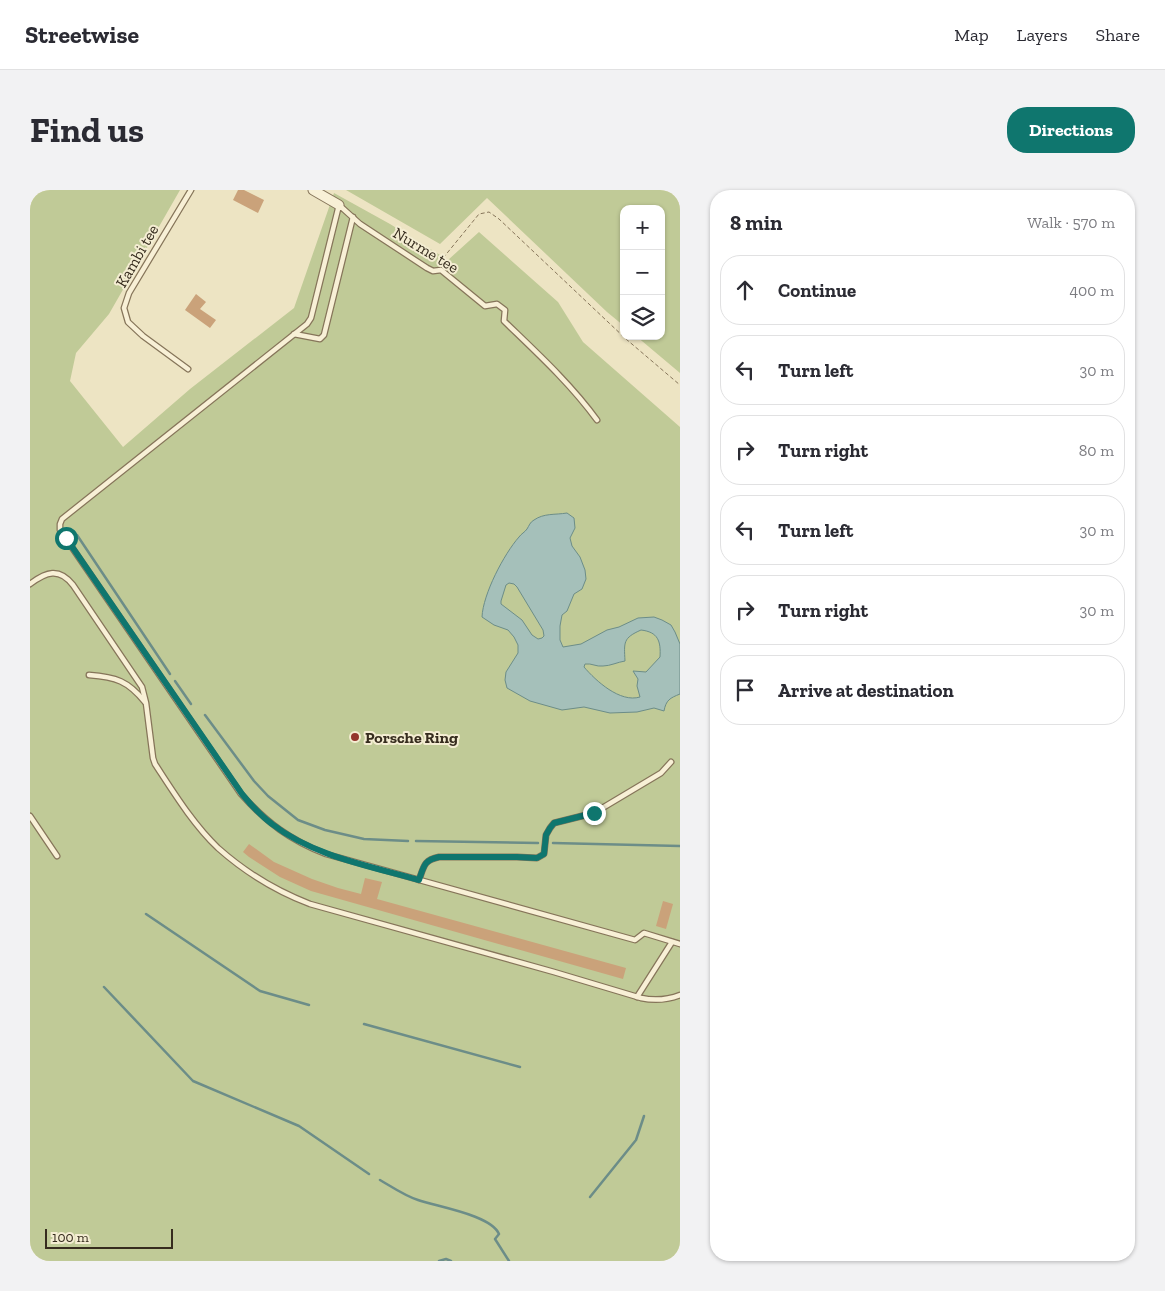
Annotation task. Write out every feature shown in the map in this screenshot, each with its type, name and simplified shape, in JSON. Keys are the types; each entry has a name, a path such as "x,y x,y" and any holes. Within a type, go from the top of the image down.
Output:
{"street":[{"path":"313,190 339,205"}],"lane":[{"name":"Kambi tee","path":"188,369 143,336 128,322 124,308 129,293 191,190"},
{"name":"Nurme tee","path":"339,205 360,224 433,271 441,270 485,306 497,304 505,310 504,321 584,402 597,420"},
{"path":"339,205 311,318 307,324 62,519 60,530 236,786 256,810 291,837 308,847 326,854 635,940 644,933 680,944"},
{"path":"294,334 320,339 324,335 352,217"},
{"path":"30,584 45,574 50,573 59,573 68,578 142,687 155,764 201,829 217,847 245,870 292,898 310,904 637,997 661,1000 680,995"},
{"path":"89,675 108,676 121,681 136,690 146,703"},
{"path":"419,880 427,861 431,858 537,858 544,854 546,835 554,823 594,813 661,773 672,762"},
{"path":"30,816 57,856"},
{"path":"637,997 672,942"}],"path":[{"path":"433,271 479,214 489,212 499,219 626,339 680,385"}],"green space":[{"name":"Porsche Ring","path":"30,190 180,190 109,314 76,353 70,381 123,447 190,389 294,308 334,193 390,224 448,260 479,232 558,302 583,342 680,427 680,1261 30,1261"},
{"path":"346,190 680,190 680,373 641,340 665,340 665,205 620,205 620,323 487,198 440,244"}],"water":[{"path":"567,513 574,518 575,528 570,538 572,546 580,557 586,579 582,589 574,594 567,611 562,615 560,640 563,647 581,644 607,630 619,627 638,618 654,617 671,625 680,644 680,694 669,700 664,711 654,708 637,712 610,713 584,707 562,710 530,701 507,688 506,672 518,653 518,645 508,630 494,625 482,617 486,597 507,553 532,522 542,516","holes":["509,583 517,587 543,630 544,636 542,638 538,639 532,635 522,620 501,604 506,585","641,630 655,635 660,646 660,657 646,672 633,671 638,679 637,686 640,697 624,697 602,684 584,667 585,664 606,666 625,661 626,641"]}],"building":[{"path":"238,190 244,190 264,200 258,213 233,200"},
{"path":"196,294 206,302 200,309 216,320 210,328 185,310"},
{"path":"249,844 274,862 312,879 361,894 365,878 382,882 377,899 626,968 623,979 311,891 280,877 249,857 243,852"},
{"path":"663,901 673,904 666,929 656,926"}],"waterway":[{"path":"77,535 170,674"},
{"path":"175,681 191,704"},
{"path":"205,715 254,781 268,796 298,820 325,830 364,839 408,841"},
{"path":"416,841 538,843"},
{"path":"553,843 680,846"},
{"path":"146,914 260,991 309,1005"},
{"path":"104,987 193,1081 299,1126 369,1174"},
{"path":"364,1024 520,1067"},
{"path":"590,1197 636,1140 644,1116"},
{"path":"380,1180 413,1198 463,1212 494,1227 499,1234 495,1239 509,1261"},
{"path":"439,1261 446,1259 451,1261"}],"place":[{"name":"Porsche Ring","path":"355,737"}],"route":[{"path":"66,538 242,794 272,824 308,847 326,854 419,880 424,866 431,858 537,858 544,854 546,835 554,823 594,813"}]}
